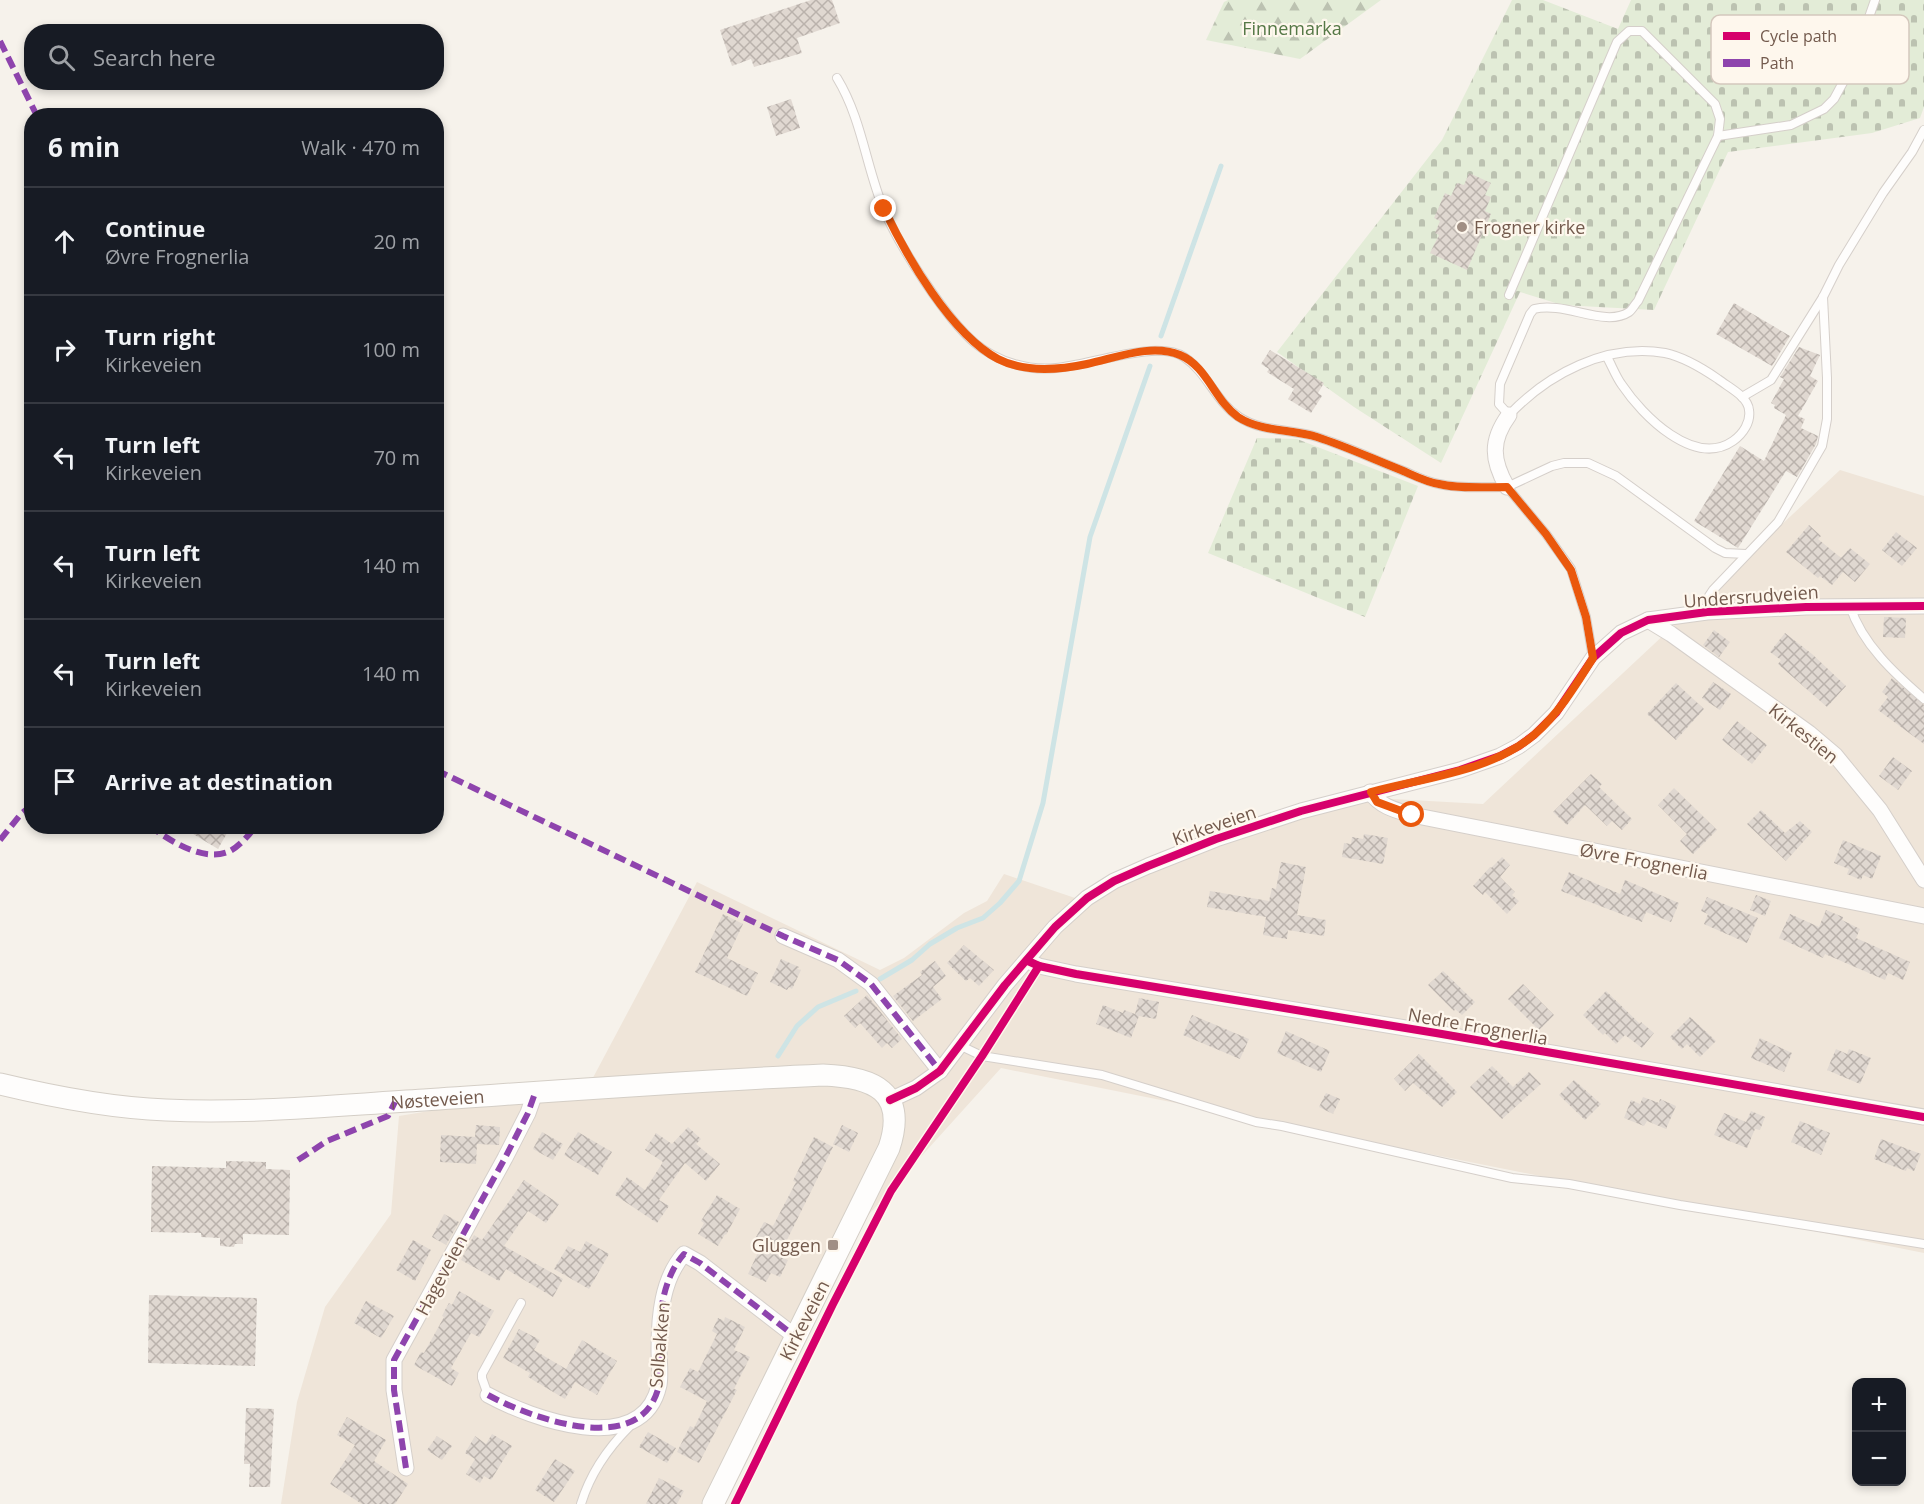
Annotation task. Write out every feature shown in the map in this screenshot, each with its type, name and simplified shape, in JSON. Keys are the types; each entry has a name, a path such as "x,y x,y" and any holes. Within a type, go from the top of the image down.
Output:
{"main road":[{"name":"Nøsteveien","path":"0,1084 83,1102 165,1110 256,1109 823,1075 856,1078 874,1085 890,1100"},
{"name":"Kirkeveien","path":"713,1504 890,1148 896,1126 890,1100"}],"street":[{"path":"1507,487 1500,474 1494,452 1500,430 1509,415"},
{"name":"Undersrudveien","path":"1593,658 1621,633 1648,620 1707,612 1850,606 1924,606"},
{"name":"Kirkestien","path":"1648,620 1819,740 1867,793 1924,880"},
{"name":"Kirkeveien","path":"890,1100 916,1088 940,1071 1005,985 1070,912 1087,897 1114,881 1216,839 1300,811 1481,763 1519,747 1556,713 1593,658"},
{"name":"Øvre Frognerlia","path":"1371,792 1377,802 1412,815 1924,916"},
{"path":"783,936 838,960 871,984 940,1071"},
{"name":"Nedre Frognerlia","path":"1028,961 1067,973 1436,1033 1924,1117"},
{"name":"Hageveien","path":"406,1468 392,1372 394,1360 505,1158 528,1113 535,1093"},
{"name":"Solbakken","path":"634,1420 641,1416 658,1388 663,1294 672,1269 684,1254 796,1337"},
{"path":"488,1395 518,1410 567,1425 600,1428 634,1420"}],"lane":[{"path":"1870,15 1875,0"},
{"path":"1509,295 1617,42 1625,33 1637,30 1648,36 1715,104 1720,119 1718,136 1638,301 1630,312 1611,317 1597,317 1575,310 1547,306 1534,309 1498,392 1499,404 1509,415 1526,397 1556,375 1587,362 1607,357 1646,352 1665,353 1693,364 1742,397 1749,407 1749,421 1734,440 1724,446 1712,449 1688,445 1670,435 1635,403 1620,383 1607,357"},
{"path":"837,78 851,105 878,192 894,229 921,275 958,326 976,344 1000,359 1021,366 1046,369 1086,364 1150,351 1169,351 1183,356 1197,368 1226,406 1249,423 1318,437 1440,485 1507,487 1552,466 1564,463 1588,463 1616,476 1715,548 1725,553 1746,554"},
{"path":"1718,136 1791,125 1824,109 1834,99 1842,84"},
{"path":"1742,397 1771,380 1823,297 1883,193 1912,152 1924,130"},
{"path":"1707,612 1709,596 1713,590 1778,522 1814,462 1825,436 1827,378 1823,297"},
{"path":"1507,487 1546,534 1571,570 1586,617 1593,658"},
{"path":"1850,606 1860,629 1885,662 1897,676 1924,699"},
{"path":"959,1045 982,1056 1102,1075 1256,1122 1512,1178 1569,1184 1680,1205 1924,1244"},
{"path":"488,1395 482,1374 521,1303"},
{"path":"581,1504 586,1488 603,1458 634,1420"}],"shaded area":[{"path":"1840,470 1924,496 1924,1253 1001,1068 862,1222 714,1504 281,1504 297,1402 325,1307 391,1214 399,1116 552,1091 587,1089 697,882 880,970 904,958 964,913 987,901 1004,874 1078,899 1163,855 1357,797 1483,804"}],"green space":[{"name":"Finnemarka","path":"1228,0 1381,0 1300,59 1206,40 1224,2"},
{"path":"1512,0 1543,0 1618,29 1631,0 1924,0 1924,107 1920,118 1872,133 1728,152 1654,310 1562,305 1520,292 1441,463 1354,407 1277,352 1442,140"},
{"path":"1257,438 1297,439 1418,486 1365,617 1208,553"}],"building":[{"path":"811,0 832,0 840,23 797,38 802,53 754,67 751,59 732,66 720,30"},
{"path":"791,99 800,128 776,136 767,107"},
{"name":"Frogner kirke","path":"1469,173 1491,183 1485,195 1491,197 1485,211 1491,214 1467,270 1430,253 1439,235 1435,233 1440,221 1434,218 1445,193 1451,196 1457,183 1464,185"},
{"path":"1734,303 1790,336 1772,366 1716,334"},
{"path":"1799,347 1820,355 1810,376 1818,381 1798,416 1805,419 1801,428 1818,436 1816,444 1797,477 1786,471 1738,548 1694,521 1740,446 1764,461 1786,415 1774,408 1775,405 1771,403 1784,379 1780,377"},
{"path":"1270,350 1324,383 1318,393 1322,396 1311,413 1288,399 1294,389 1267,372 1269,369 1261,364"},
{"path":"1809,525 1821,536 1818,539 1841,558 1850,548 1870,564 1855,582 1843,572 1832,585 1820,576 1818,578 1786,552"},
{"path":"1896,532 1917,548 1902,566 1882,550"},
{"path":"1884,617 1906,618 1905,638 1883,637"},
{"path":"1714,630 1730,642 1719,657 1703,645"},
{"path":"1785,633 1812,654 1846,686 1827,707 1778,664 1781,660 1770,652"},
{"path":"1892,678 1924,705 1924,744 1878,710 1888,697 1882,692"},
{"path":"1713,682 1731,694 1720,710 1702,698"},
{"path":"1676,683 1704,709 1676,740 1647,714"},
{"path":"1737,721 1767,745 1752,764 1722,740"},
{"path":"1893,757 1912,771 1898,790 1879,776"},
{"path":"1591,774 1602,784 1599,787 1632,819 1622,830 1612,821 1607,826 1585,805 1567,825 1553,812"},
{"path":"1674,788 1717,830 1693,854 1680,841 1687,834 1658,805"},
{"path":"1761,810 1785,833 1800,821 1812,832 1786,861 1747,824"},
{"path":"193,834 226,834 218,849"},
{"path":"1364,834 1388,838 1383,864 1342,857 1344,843 1351,844 1352,837 1363,839"},
{"path":"1843,840 1881,856 1872,879 1863,875 1861,880 1847,874 1849,869 1834,863"},
{"path":"1502,857 1510,865 1500,877 1515,892 1512,895 1519,901 1507,914 1485,892 1483,895 1473,886"},
{"path":"1281,862 1306,867 1297,915 1326,920 1324,936 1288,930 1287,939 1263,935 1266,917 1207,907 1210,891 1269,901 1272,888 1276,889"},
{"path":"1569,872 1620,894 1625,880 1679,903 1671,922 1646,912 1642,922 1561,891"},
{"path":"1756,895 1771,901 1765,916 1750,910"},
{"path":"1707,897 1758,918 1747,943 1704,924 1708,914 1701,911"},
{"path":"1826,910 1843,917 1842,920 1860,929 1856,938 1910,962 1903,980 1888,973 1885,980 1825,954 1823,958 1779,938 1790,914 1819,927"},
{"path":"723,914 743,924 727,958 758,973 747,996 695,972"},
{"path":"964,945 994,970 979,986 970,978 966,981 947,963"},
{"path":"781,959 801,970 792,989 789,987 787,990 770,982"},
{"path":"935,961 946,976 933,987 942,999 913,1021 893,996 922,975 920,972"},
{"path":"1443,971 1475,1002 1462,1015 1455,1009 1454,1011 1428,985"},
{"path":"1523,984 1554,1015 1539,1030 1508,999"},
{"path":"1606,991 1640,1024 1641,1022 1654,1033 1642,1048 1625,1035 1616,1044 1605,1033 1603,1035 1583,1015"},
{"path":"867,995 902,1039 892,1048 887,1043 882,1048 860,1023 855,1028 844,1016"},
{"path":"1139,998 1159,1002 1156,1019 1139,1016 1131,1038 1096,1024 1103,1005 1123,1013 1124,1010 1135,1014"},
{"path":"1192,1015 1249,1039 1240,1059 1183,1035"},
{"path":"1690,1017 1716,1041 1700,1057 1687,1044 1682,1049 1670,1037"},
{"path":"1286,1031 1330,1051 1321,1072 1277,1053"},
{"path":"1760,1038 1792,1053 1784,1072 1751,1058"},
{"path":"1836,1049 1847,1054 1849,1049 1871,1058 1860,1084 1827,1070"},
{"path":"1419,1054 1457,1092 1442,1107 1413,1083 1405,1091 1394,1079"},
{"path":"1492,1066 1513,1087 1529,1072 1541,1084 1502,1119 1470,1087"},
{"path":"1574,1080 1601,1104 1585,1120 1559,1095"},
{"path":"1326,1093 1340,1099 1333,1114 1319,1107"},
{"path":"1643,1097 1659,1103 1660,1099 1676,1106 1666,1129 1647,1121 1644,1126 1624,1118 1631,1100 1640,1104"},
{"path":"1751,1111 1765,1117 1760,1130 1755,1129 1747,1148 1714,1135 1724,1113 1746,1122"},
{"path":"1800,1121 1830,1133 1821,1155 1791,1142"},
{"path":"476,1125 500,1127 499,1145 477,1144 476,1164 440,1162 441,1135 475,1137"},
{"path":"842,1125 858,1133 849,1152 833,1144"},
{"path":"688,1127 701,1139 696,1144 720,1164 706,1181 685,1163 659,1200 669,1206 657,1223 615,1195 627,1177 645,1190 663,1162 645,1150 656,1133 672,1144"},
{"path":"542,1132 563,1144 553,1160 533,1149"},
{"path":"578,1132 612,1152 598,1175 564,1155"},
{"path":"814,1137 833,1147 779,1256 788,1260 780,1277 771,1273 766,1282 748,1274 763,1242 755,1239 764,1222 773,1226 796,1182 793,1181"},
{"path":"1881,1139 1921,1154 1914,1171 1907,1168 1906,1171 1874,1159"},
{"path":"226,1161 266,1162 266,1169 290,1170 289,1235 243,1234 243,1244 235,1244 234,1247 220,1246 220,1238 201,1237 201,1233 151,1232 152,1166 226,1168"},
{"path":"524,1180 559,1204 546,1223 528,1211 504,1246 563,1279 553,1297 506,1269 499,1281 461,1260 474,1235 482,1240"},
{"path":"717,1195 740,1209 718,1246 698,1234 704,1223 701,1221"},
{"path":"444,1214 459,1222 446,1245 432,1237"},
{"path":"413,1240 431,1250 415,1281 396,1270"},
{"path":"586,1241 609,1254 589,1289 554,1269 568,1246 580,1252"},
{"path":"459,1291 494,1311 479,1337 471,1333 451,1368 459,1373 452,1386 414,1365 421,1352 424,1353 449,1303 452,1305"},
{"path":"149,1295 257,1298 255,1366 148,1363"},
{"path":"366,1301 394,1316 381,1338 354,1323"},
{"path":"725,1317 745,1327 734,1350 750,1357 734,1389 737,1390 699,1463 677,1452 690,1426 694,1428 707,1401 680,1387 690,1368 698,1372 717,1334 712,1331 718,1318 724,1321"},
{"path":"519,1329 540,1340 534,1350 566,1369 582,1340 617,1361 597,1395 575,1382 565,1399 528,1377 530,1373 503,1358"},
{"path":"246,1408 274,1409 270,1487 249,1487 250,1464 244,1464"},
{"path":"347,1417 386,1440 374,1461 408,1484 395,1504 362,1504 330,1484 355,1445 337,1435"},
{"path":"648,1432 676,1448 667,1463 639,1447"},
{"path":"492,1434 512,1446 491,1480 484,1476 480,1483 466,1474 475,1459 465,1453 475,1436 486,1444"},
{"path":"437,1436 452,1446 442,1460 427,1450"},
{"path":"555,1459 575,1471 554,1502 535,1490"},
{"path":"659,1478 684,1491 677,1504 646,1504"}],"waterway":[{"path":"1161,336 1221,166"},
{"path":"880,979 912,960 930,944 957,928 983,918 1019,881 1043,803 1090,537 1150,366"},
{"path":"778,1056 797,1026 818,1007 856,991"}],"marked path":[{"path":"0,41 24,90"},
{"path":"24,90 33,108"},
{"path":"444,774 838,960 871,984 940,1071"},
{"path":"0,840 24,812"},
{"path":"161,834 186,848 207,854 228,852 249,834"},
{"path":"406,1468 394,1390 394,1360 505,1158 528,1113 535,1093"},
{"path":"298,1160 327,1141 388,1116 395,1102"},
{"path":"488,1395 530,1414 583,1427 609,1427 631,1421 649,1408 659,1385 659,1336 663,1298 671,1275 684,1254 700,1263 796,1337"}],"cycle path":[{"path":"890,1100 916,1088 940,1071 1005,985 1055,927 1087,898 1114,881 1216,839 1301,811 1460,770 1500,756 1534,735 1556,713 1593,658 1621,633 1648,620 1707,612 1806,607 1924,606"},
{"path":"1028,961 1039,966 1076,974 1924,1117"},
{"path":"735,1504 891,1191 982,1056 1039,966"}],"place":[{"name":"Frogner kirke","path":"1462,227"},
{"name":"Gluggen","path":"833,1245"}],"route":[{"path":"884,209 921,275 958,326 976,344 1000,359 1021,366 1046,369 1086,364 1150,351 1169,351 1183,356 1197,368 1226,406 1249,423 1318,437 1440,485 1507,487 1546,534 1571,570 1586,617 1593,658 1556,713 1519,747 1460,770 1371,792 1377,802 1412,815"}]}
